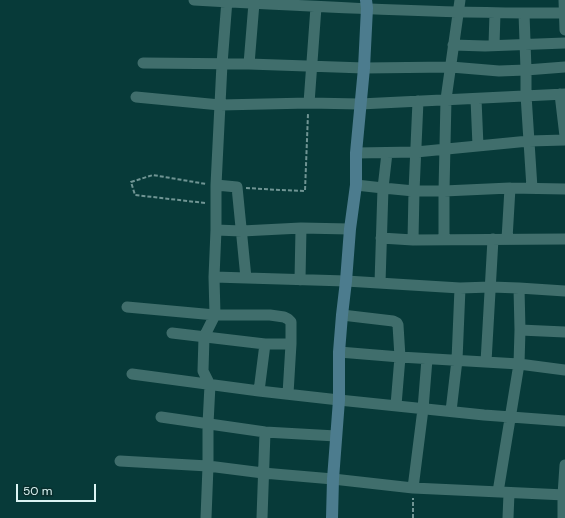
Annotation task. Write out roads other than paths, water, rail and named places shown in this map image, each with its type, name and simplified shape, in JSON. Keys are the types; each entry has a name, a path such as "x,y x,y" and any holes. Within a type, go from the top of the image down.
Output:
{"street":[{"path":"194,0 316,7 366,4 458,12 524,14 564,13"},
{"path":"444,239 446,99 460,0"},
{"path":"206,518 210,385 203,371 204,337 215,315 214,277 216,185 222,64 227,1"},
{"path":"564,1 565,30"},
{"path":"249,64 254,3"},
{"path":"332,518 333,479 339,400 339,352 350,229 356,185 356,153 364,68 366,4"},
{"path":"309,103 316,7"},
{"path":"494,45 495,13"},
{"path":"524,14 526,95 532,188"},
{"path":"453,45 565,44"},
{"path":"143,63 312,65 364,68 451,67 499,71 565,67"},
{"path":"136,97 220,105 309,103 360,104 563,94 565,136"},
{"path":"476,99 478,146"},
{"path":"414,240 414,191 418,101"},
{"path":"356,153 416,152 529,141 565,140"},
{"path":"380,283 383,188 387,153"},
{"path":"216,185 237,187 246,278"},
{"path":"356,185 414,191 510,188 565,189"},
{"path":"507,239 510,188"},
{"path":"216,230 242,231 301,228 350,229"},
{"path":"300,280 301,228"},
{"path":"381,238 414,240 565,239"},
{"path":"486,362 494,239"},
{"path":"214,277 346,281 460,288 491,287 565,291"},
{"path":"451,411 456,360 460,288"},
{"path":"498,492 519,364 519,288"},
{"path":"127,307 215,315 281,316 287,318 291,322 288,394"},
{"path":"342,314 393,321 397,323 399,330 400,357 396,406"},
{"path":"520,330 565,332"},
{"path":"172,333 265,344 291,344"},
{"path":"259,391 265,344"},
{"path":"339,352 519,364 565,370"},
{"path":"413,488 423,408 427,359"},
{"path":"132,374 339,400 565,421"},
{"path":"161,417 265,432 336,436"},
{"path":"262,518 265,432"},
{"path":"120,461 208,466 413,488 564,495"},
{"path":"563,518 565,466"},
{"path":"508,518 510,493"}]}
